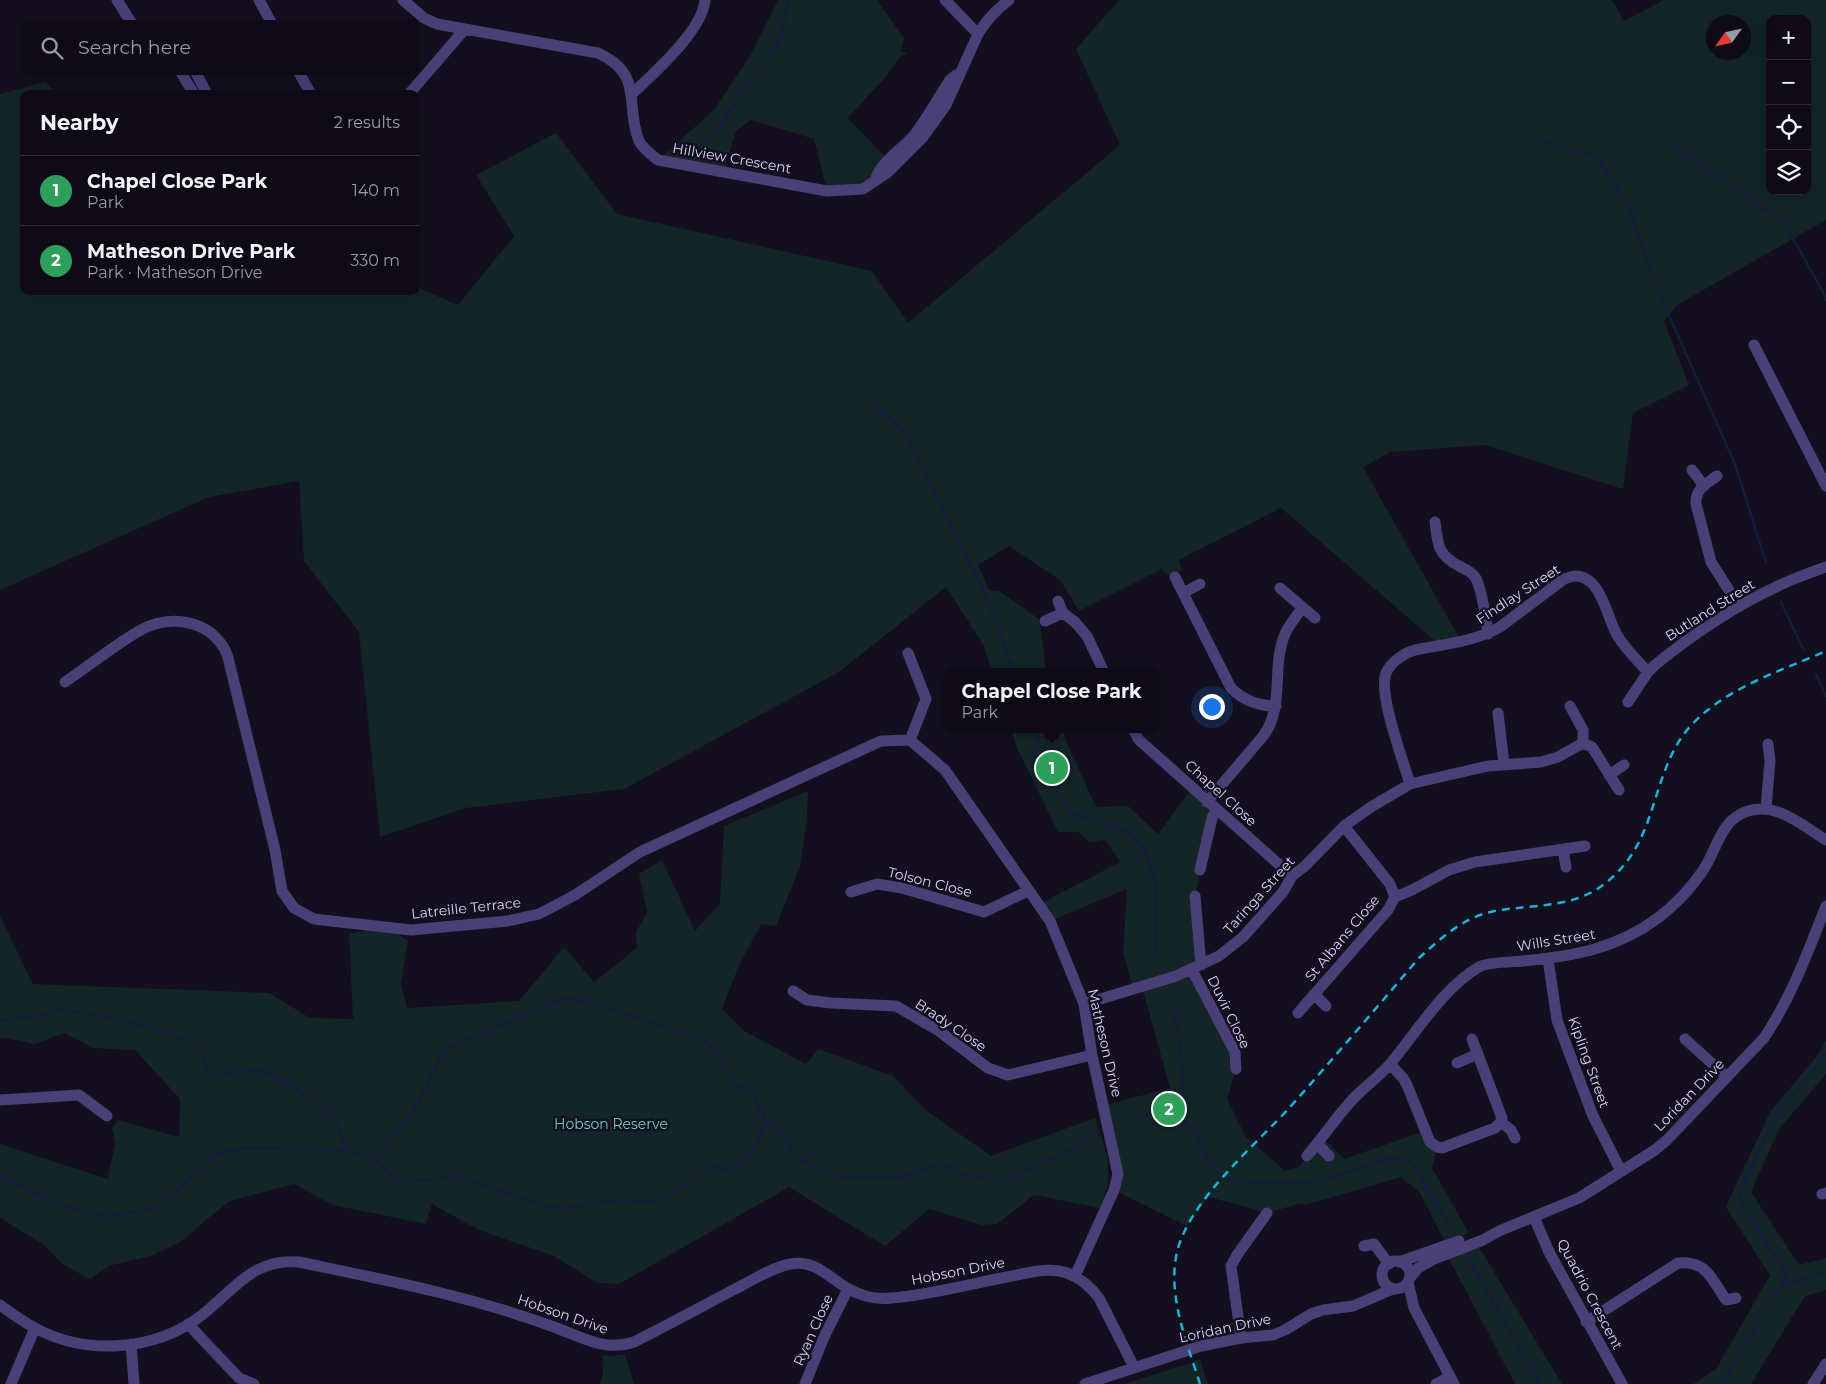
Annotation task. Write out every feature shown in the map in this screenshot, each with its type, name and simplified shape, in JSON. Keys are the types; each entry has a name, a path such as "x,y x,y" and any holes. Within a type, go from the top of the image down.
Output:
{"street":[{"path":"117,0 130,20"},
{"path":"259,0 270,20"},
{"name":"Hillview Crescent","path":"403,0 424,18 437,24 598,53 612,59 623,70 632,94 633,113 640,143 658,160 827,191 863,189 887,173 924,137 946,105 978,34 990,15 1009,0"},
{"path":"632,94 687,38 704,10 705,0"},
{"path":"945,0 978,34"},
{"path":"412,90 465,29"},
{"path":"182,75 192,90"},
{"path":"197,75 205,90"},
{"path":"300,75 309,90"},
{"path":"1754,345 1826,486"},
{"path":"1692,470 1704,486"},
{"path":"1717,476 1696,494 1696,504 1714,568 1740,606"},
{"path":"1436,522 1438,546 1442,554 1448,560 1471,572 1477,580 1488,634"},
{"name":"Butland Street","path":"1628,702 1648,672 1687,640 1740,606 1777,586 1826,567"},
{"name":"Findlay Street","path":"1410,784 1384,689 1386,674 1391,665 1412,651 1488,634 1564,579 1576,576 1586,579 1596,588 1603,600 1616,634 1648,672"},
{"path":"1175,577 1231,688 1251,702 1262,706 1276,706"},
{"path":"1183,593 1200,584"},
{"path":"1280,588 1315,618"},
{"path":"1058,601 1063,613 1075,622 1087,636 1102,668"},
{"path":"1207,802 1272,724 1276,706 1279,658 1285,635 1302,608"},
{"path":"1045,621 1063,613"},
{"name":"Latreille Terrace","path":"65,682 140,631 168,621 190,622 211,632 225,649 230,666 275,850 282,891 287,901 294,908 314,919 411,930 508,921 539,914 576,895 640,852 881,740 910,740"},
{"path":"908,653 926,699 910,740"},
{"path":"1570,706 1583,730 1583,743 1592,747 1619,790"},
{"path":"1498,713 1504,764"},
{"name":"Chapel Close","path":"1135,733 1138,740 1292,876"},
{"name":"Matheson Drive","path":"910,740 945,770 1050,921 1084,1004 1092,1055 1118,1174 1114,1190 1075,1276"},
{"name":"Taringa Street","path":"1084,1004 1196,967 1219,956 1243,937 1283,892 1292,876 1305,866 1344,826 1366,810 1410,784 1462,771 1504,764 1541,762 1558,758 1583,743"},
{"path":"1768,744 1770,761 1766,808 1779,812 1826,840"},
{"path":"1609,775 1624,765"},
{"name":"Wills Street","path":"1307,1156 1353,1099 1390,1064 1450,990 1480,966 1584,953 1628,937 1671,908 1708,864 1728,823 1735,816 1746,811 1766,808"},
{"path":"1200,870 1212,818 1216,810"},
{"path":"1344,826 1390,884 1395,897"},
{"name":"St Albans Close","path":"1298,1013 1388,910 1395,897 1412,890 1436,875 1474,862 1585,846"},
{"path":"1563,849 1566,867"},
{"name":"Tolson Close","path":"850,892 877,884 902,888 984,912 1028,891"},
{"path":"1195,896 1196,967"},
{"name":"Loridan Drive","path":"1409,1281 1418,1268 1426,1263 1579,1198 1667,1140 1764,1038 1774,1024 1802,968 1826,906"},
{"name":"Kipling Street","path":"1548,958 1557,1020 1593,1116 1622,1171"},
{"name":"Duvir Close","path":"1196,967 1235,1052 1236,1069"},
{"name":"Brady Close","path":"793,991 807,1000 896,1006 939,1031 988,1068 1008,1075 1092,1055"},
{"path":"1314,994 1326,1006"},
{"path":"1390,1064 1407,1085 1430,1142 1442,1148 1495,1128 1502,1118 1472,1038"},
{"path":"1685,1038 1727,1077"},
{"path":"1456,1063 1478,1054"},
{"path":"0,1100 80,1095 107,1116"},
{"path":"1500,1122 1508,1126 1515,1138"},
{"path":"1317,1144 1329,1156"},
{"path":"1242,1338 1231,1266 1267,1213"},
{"name":"Quadrio Crescent","path":"1534,1217 1549,1252 1622,1384"},
{"name":"Loridan Drive","path":"1390,1266 1480,1234 1499,1231"},
{"path":"1364,1246 1374,1244 1390,1266 1408,1269 1414,1308 1452,1380 1436,1384"},
{"name":"Hobson Drive","path":"0,1305 35,1328 82,1344 100,1346 131,1344 153,1340 188,1324 251,1273 273,1263 285,1261 299,1262 442,1292 526,1316 608,1346 634,1342 768,1272 786,1265 810,1264 848,1288 871,1297 890,1298 1040,1271 1057,1270 1075,1276 1089,1286 1099,1298 1134,1367"},
{"path":"1586,1322 1678,1263 1689,1262 1700,1265 1708,1272 1728,1303"},
{"path":"1390,1266 1384,1281 1414,1308"},
{"path":"1368,1299 1390,1266"},
{"path":"1394,1289 1402,1288 1409,1281"},
{"name":"Ryan Close","path":"805,1384 824,1337 848,1288"},
{"name":"Loridan Drive","path":"1085,1384 1201,1346 1273,1334 1285,1330 1311,1314 1323,1310 1353,1306 1394,1289"},
{"path":"188,1324 239,1378 254,1384"},
{"path":"12,1384 35,1328"},
{"path":"131,1344 134,1384"},
{"path":"1813,1384 1826,1364"}],"green space":[{"path":"778,0 877,0 904,38 901,51 907,53 899,58 882,82 848,118 888,160 875,181 827,191 814,139 751,120 736,131 724,172 658,160 714,110 750,56"},
{"path":"1119,0 1612,0 1624,21 1664,0 1826,0 1826,220 1677,305 1664,321 1689,385 1633,413 1623,489 1485,445 1391,452 1363,467 1461,641 1440,645 1281,508 1179,560 1182,571 1171,577 1161,569 1079,611 1060,580 1009,546 978,565 989,590 999,591 1038,618 1046,668 991,668 984,646 946,587 839,672 624,789 466,808 380,837 359,632 304,561 299,481 209,497 0,590 0,94 45,82 54,90 20,90 20,295 420,295 420,289 458,305 514,236 476,175 556,133 617,214 872,271 908,323 1120,145 1076,49"},
{"path":"1012,733 1064,733 1096,807 1128,806 1158,834 1192,788 1216,810 1212,818 1195,896 1199,953 1192,970 1235,1052 1236,1069 1227,1099 1246,1137 1285,1171 1299,1167 1322,1137 1344,1159 1425,1131 1437,1147 1432,1168 1469,1233 1445,1242 1420,1193 1401,1177 1306,1205 1298,1204 1267,1213 1209,1197 1187,1226 1114,1190 1105,1105 1170,1088 1142,987 1133,989 1123,952 1127,889 1050,921 1038,905 1120,862 1105,840 1089,842 1078,832 1058,832 1017,748"},
{"name":"Hobson Reserve","path":"808,791 807,819 800,867 776,926 761,924 738,968 722,1009 744,1031 806,1064 818,1049 893,1076 927,1111 991,1156 1095,1118 1108,1158 1108,1186 1100,1208 1034,1195 997,1224 982,1225 929,1209 885,1246 789,1187 619,1284 597,1283 554,1256 479,1230 432,1204 426,1224 333,1205 294,1184 230,1201 182,1241 151,1256 108,1266 90,1279 62,1264 44,1245 0,1218 0,1144 108,1179 115,1144 112,1128 118,1120 179,1137 180,1099 135,1050 93,1048 64,1033 35,1044 0,1038 0,916 33,984 269,993 310,1018 353,1019 349,933 391,929 408,941 401,983 407,1008 519,1001 564,947 594,982 637,948 636,932 647,913 639,874 662,860 695,931 720,903 724,826"},
{"path":"1826,1041 1826,1074 1779,1129 1751,1192 1799,1265 1826,1258 1826,1290 1805,1296 1751,1384 1693,1384 1716,1369 1770,1275 1727,1209 1727,1204 1770,1112 1817,1056"},
{"path":"1479,1247 1562,1384 1515,1384 1449,1259"},
{"path":"625,1354 634,1384 600,1384 603,1374 602,1355"},
{"path":"1200,1359 1208,1384 1124,1384 1190,1363"}],"waterway":[{"path":"710,140 781,38 788,0"},
{"path":"1657,134 1784,222 1826,300"},
{"path":"1542,140 1597,157 1629,208 1660,295 1735,464 1766,563"},
{"path":"872,402 905,433 987,598 1012,668"},
{"path":"1781,602 1804,651"},
{"path":"1816,674 1826,696"},
{"path":"1035,733 1053,783 1072,814 1106,823 1130,833 1144,849 1157,885 1155,957"},
{"path":"0,1020 38,1016 58,1009 109,1017 158,1030 187,1041 200,1052 207,1069 214,1076 224,1075 237,1069 261,1071 290,1083 335,1121 348,1150 374,1158 413,1113 445,1049 567,997 623,1013 708,1043 737,1086 752,1092 766,1122 789,1141 791,1156 841,1178 903,1177 934,1165 943,1165 962,1174 998,1180 1008,1179 1075,1148 1098,1130"},
{"path":"1172,1005 1180,1041 1185,1120"},
{"path":"1722,1384 1785,1279 1786,1273 1743,1207 1740,1194 1741,1189 1772,1123 1826,1053"},
{"path":"1128,1118 1159,1112 1176,1115 1185,1120 1194,1131 1217,1172 1228,1180 1261,1183 1310,1182 1330,1178 1396,1157 1413,1163 1452,1230"},
{"path":"374,1158 395,1178 428,1180 453,1176 543,1205 566,1208 617,1200 655,1202 693,1181 715,1166 726,1170 746,1158 758,1141 766,1122"},
{"path":"0,1175 34,1193 72,1208 107,1217 152,1208 179,1189 217,1154 243,1148 348,1150"},
{"path":"1468,1257 1539,1384"},
{"path":"1782,1285 1826,1272"}],"railway":[{"path":"1200,1384 1184,1335 1176,1302 1175,1269 1177,1252 1184,1232 1195,1212 1225,1174 1290,1107 1419,958 1436,943 1454,929 1484,914 1567,901 1594,891 1607,882 1622,868 1642,836 1666,768 1674,750 1686,731 1702,715 1741,689 1826,651"}],"place":[{"name":"Chapel Close Park","path":"1052,768"},
{"name":"Matheson Drive Park","path":"1169,1109"}]}
